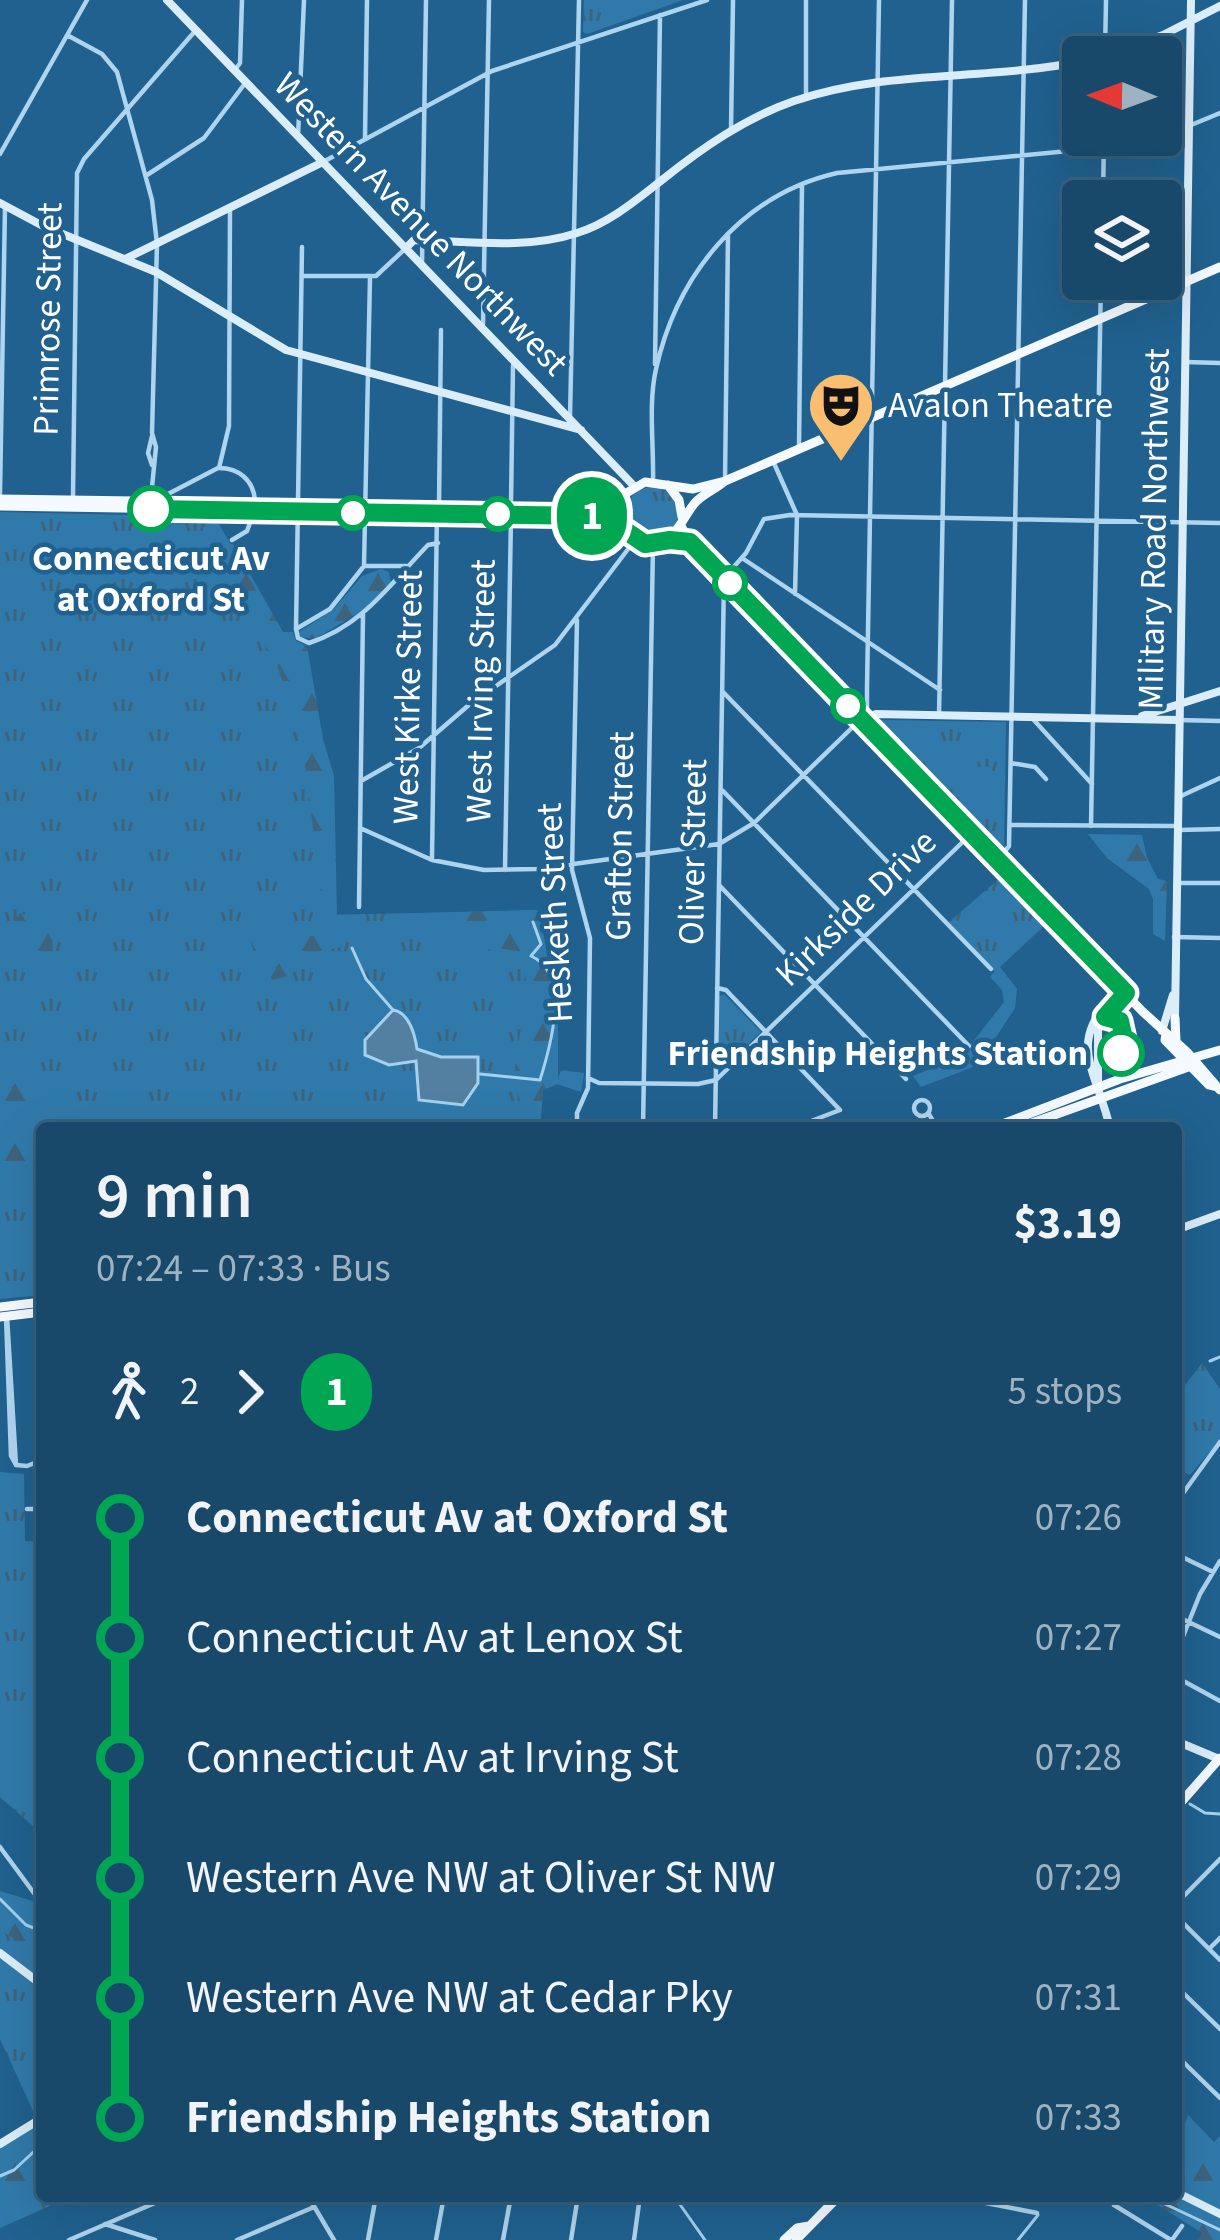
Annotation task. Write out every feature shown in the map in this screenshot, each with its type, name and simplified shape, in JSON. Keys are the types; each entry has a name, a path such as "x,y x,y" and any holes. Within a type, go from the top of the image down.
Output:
{"main road":[{"name":"Western Avenue Northwest","path":"166,0 582,430 631,490"},
{"name":"Military Road Northwest","path":"1174,1018 1178,720 1173,709 1182,522 1191,0"},
{"path":"1155,36 1220,6"},
{"path":"406,248 414,240 542,241 575,234 613,217 731,130 806,97 878,83 1062,64"},
{"path":"128,258 323,162"},
{"path":"2,204 156,272 300,356 582,430"},
{"path":"0,500 439,512 601,508 653,482 695,489 725,481 1220,267"},
{"path":"670,540 699,498 725,481"},
{"path":"668,485 679,500 690,542 1219,1089"},
{"path":"630,536 622,511 631,490"},
{"path":"511,511 601,516 653,545 670,540 690,542"},
{"path":"1137,717 1220,691"},
{"path":"861,719 873,714 1178,720"},
{"name":"Military Road Northwest","path":"1167,1033 1174,987"},
{"path":"1100,1092 1088,1062 1095,1020 1124,990"},
{"path":"1108,1122 1097,1070 1100,1026 1124,990"},
{"path":"1167,1033 1174,1018"},
{"path":"1010,1122 1220,1050"},
{"path":"1088,1062 1097,1070"},
{"path":"1032,1122 1100,1092"},
{"path":"1182,1228 1220,1214"},
{"path":"3,1312 36,1304"},
{"path":"3,1312 36,1312"},
{"path":"1182,1743 1220,1759 1182,1801"},
{"path":"0,1953 36,1980"},
{"path":"1,2143 36,2122"},
{"path":"1182,2195 1220,2214"},
{"path":"796,2240 832,2202"},
{"path":"784,2240 797,2228 809,2226"}],"street":[{"path":"0,154 87,0"},
{"path":"235,70 240,63 242,0"},
{"path":"298,137 304,0"},
{"path":"365,139 367,0"},
{"path":"422,265 426,0"},
{"path":"483,327 489,0"},
{"path":"570,418 579,0"},
{"path":"323,162 487,73 707,0"},
{"path":"731,130 733,0"},
{"path":"806,0 806,97"},
{"path":"359,828 432,860 505,871 719,844 754,823 861,719 867,708 879,0"},
{"path":"939,716 952,0"},
{"path":"998,860 1009,848 1010,825 1025,0"},
{"path":"1104,36 1106,0"},
{"path":"653,482 661,16"},
{"name":"Primrose Street","path":"73,504 79,167 196,30"},
{"path":"67,35 111,62 146,175 157,244 148,453 154,504"},
{"path":"146,175 204,137 246,82"},
{"path":"1182,129 1220,113"},
{"path":"655,372 688,284 728,232 766,203 832,174 1062,152"},
{"path":"800,449 802,184"},
{"path":"0,500 2,204"},
{"path":"219,468 229,432 230,210"},
{"path":"725,481 728,232"},
{"path":"302,247 298,638 309,643 363,614 429,544 438,543"},
{"path":"302,276 370,277 381,273 406,248"},
{"path":"296,629 330,609 364,566 370,277"},
{"path":"1091,826 1101,300"},
{"name":"West Kirke Street","path":"432,860 441,330"},
{"path":"656,336 665,336"},
{"name":"West Irving Street","path":"505,871 514,359"},
{"path":"1185,362 1220,363"},
{"path":"773,461 797,515 795,594"},
{"path":"154,504 219,468 232,470 247,478 255,507 248,531 232,540"},
{"path":"724,578 766,518 1220,523"},
{"path":"361,782 545,653 577,620 630,536"},
{"name":"Grafton Street","path":"643,1122 653,545"},
{"path":"742,558 940,689"},
{"path":"364,566 407,566"},
{"path":"392,566 396,582"},
{"name":"Oliver Street","path":"715,1122 724,578"},
{"path":"359,907 363,614"},
{"name":"Hesketh Street","path":"577,620 572,864 590,938 588,1078 577,1122"},
{"path":"722,692 992,969"},
{"path":"1032,718 1092,784"},
{"path":"1178,720 1220,721"},
{"path":"1011,763 1035,766 1046,778"},
{"path":"1176,797 1220,778"},
{"path":"721,789 969,1046"},
{"path":"1010,825 1220,829"},
{"name":"Kirkside Drive","path":"716,1080 972,833"},
{"path":"1175,883 1220,884"},
{"path":"719,885 906,1078"},
{"path":"1174,937 1220,938"},
{"path":"717,988 725,990 840,1110 809,1122"},
{"path":"588,1078 599,1084 716,1080"},
{"path":"587,1092 599,1084"},
{"path":"929,1114 934,1122"},
{"path":"3,1312 16,1465 36,1463"},
{"path":"1182,1494 1220,1442"},
{"path":"27,1509 36,1509"},
{"path":"1182,1557 1213,1572"},
{"path":"1182,1639 1220,1561"},
{"path":"1182,1619 1220,1637"},
{"path":"1182,1680 1220,1701"},
{"path":"0,1846 36,1896"},
{"path":"1182,1898 1220,1859"},
{"path":"1182,1922 1220,1960"},
{"path":"1209,1949 1220,1938"},
{"path":"1182,1992 1220,2029"},
{"path":"1182,2061 1220,2098"},
{"path":"69,2240 157,2202"},
{"path":"311,2202 334,2240"},
{"path":"368,2240 375,2202"},
{"path":"436,2240 443,2202"},
{"path":"503,2240 510,2202"},
{"path":"571,2240 577,2202"},
{"path":"634,2240 639,2202"},
{"path":"981,2202 1037,2213"},
{"path":"1113,2202 1171,2240 1182,2226"},
{"path":"237,2240 314,2207"},
{"path":"131,2230 134,2212"},
{"path":"105,2224 155,2240"}],"green space":[{"path":"584,0 683,0 587,34 583,32"},
{"path":"652,487 670,495 678,513 670,531 652,539 634,531 626,513 634,495"},
{"path":"0,512 215,517 297,660 324,915 538,910 558,1003 558,1078 561,1070 584,1073 581,1092 557,1084 543,1090 540,1122 36,1122 36,1296 0,1299"},
{"path":"233,544 283,632 293,632 296,641 307,646 334,776 337,915 324,916 303,749 274,655 265,646 246,597 227,600 227,569 218,569 219,545"},
{"path":"381,569 389,572 391,583 363,610 315,639 301,637 299,632 333,610 362,576"},
{"path":"1006,722 1004,846 999,851 878,723"},
{"path":"947,765 990,767 992,812 973,808 953,792"},
{"path":"1088,834 1142,835 1158,879 1167,881 1165,941 1153,934 1149,889 1107,858"},
{"path":"1000,878 1045,925 1000,967 1017,989 1015,1008 983,1057 986,1062 921,1087 913,1076 962,1056 1004,1002 1002,990 990,977 995,971 949,922"},
{"path":"538,910 558,1003 558,1084 543,1090 540,1122 525,1122 515,1081 526,997 519,951 495,948 475,953 430,913"},
{"path":"20,913 50,921 54,963 50,972 34,972 25,962 14,921"},
{"path":"258,930 341,936 341,947 310,954 289,976 273,980 253,951 250,938"},
{"path":"724,994 761,1032 721,1069 719,996"},
{"path":"0,1029 43,1122 36,1122 36,1197 0,1200"},
{"path":"1202,1363 1220,1389 1220,1440 1190,1475 1182,1472 1182,1389"},
{"path":"0,1472 24,1474 25,1541 36,1542 36,1829 0,1797"},
{"path":"36,1704 35,1797 0,1786 0,1706"},
{"path":"0,1891 36,1902 36,2202 58,2202 0,2228 0,2144 33,2125 35,2115 0,2039"},
{"path":"0,1892 36,1902 36,1952 0,1930"},
{"path":"1188,2115 1214,2142 1220,2136 1220,2240 1197,2240 1202,2233 1153,2202 1182,2202 1182,2133"},
{"path":"36,2134 36,2202 54,2202 31,2207 20,2219 0,2226 0,2153"}],"shaded area":[{"path":"393,1010 407,1020 417,1049 441,1057 478,1057 478,1083 463,1105 419,1100 416,1061 389,1065 365,1055 365,1040"}],"waterway":[{"path":"480,1074 540,1080 555,995 544,965 531,956 541,944 533,922"},
{"path":"352,948 366,979 393,1010"},
{"path":"1210,1361 1220,1357"},
{"path":"1190,1804 1205,1813 1220,1814"},
{"path":"0,1899 36,1929"},
{"path":"0,2176 36,2150"},
{"path":"678,2202 705,2240"},
{"path":"1161,2202 1220,2230"},
{"path":"1018,2240 1038,2215"}],"bus line":[{"name":"1","path":"151,509 601,516 645,544 690,542 1126,993 1105,1017 1120,1021 1121,1053"}],"place":[{"name":"Avalon Theatre","path":"841,464"},
{"name":"Connecticut Av at Oxford St","path":"151,509"},
{"name":"Friendship Heights Station","path":"1121,1053"}]}
